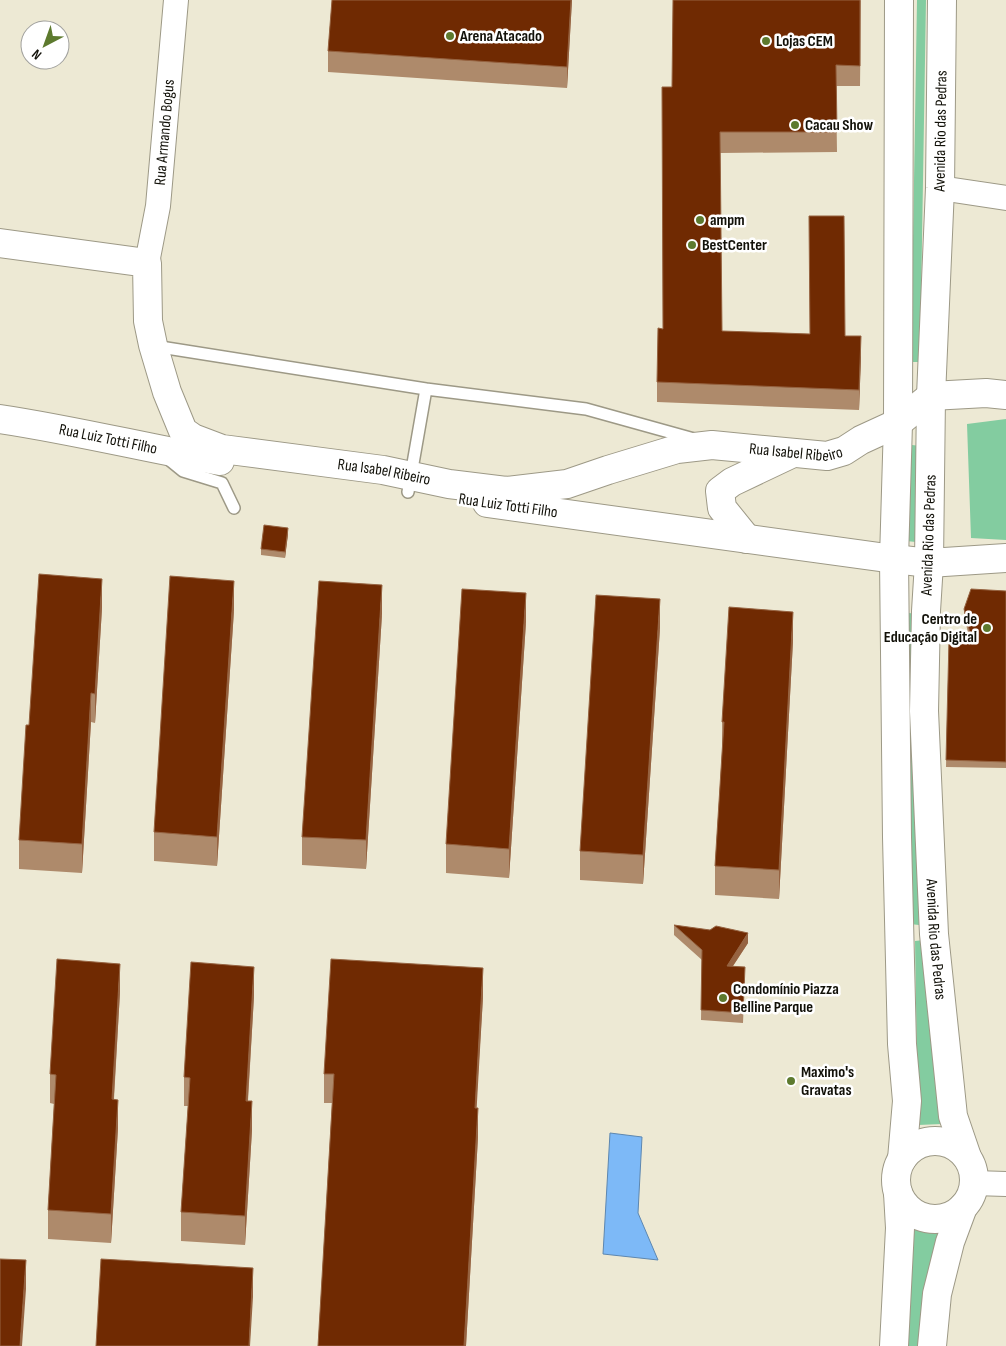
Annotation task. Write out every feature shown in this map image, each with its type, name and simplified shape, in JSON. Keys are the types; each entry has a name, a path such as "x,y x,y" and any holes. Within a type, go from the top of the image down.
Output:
{"street":[{"name":"Rua Armando Bogus","path":"147,263 158,206 176,0"},
{"name":"Avenida Rio das Pedras","path":"899,0 898,423 894,559 897,836 902,1044 907,1101 902,1159"},
{"name":"Avenida Rio das Pedras","path":"942,0 940,188 931,396 929,563 924,712 934,934 953,1116 971,1170"},
{"path":"940,188 1006,198"},
{"path":"0,243 147,263 148,321 152,345 167,392 183,431 173,440 150,448"},
{"path":"931,396 999,399"},
{"name":"Rua Isabel Ribeiro","path":"183,431 193,438 222,449 382,470 410,484 449,484 506,491 567,484 677,449 712,445 828,456 844,451 861,440 898,423 931,396"},
{"name":"Rua Luiz Totti Filho","path":"0,419 349,484 410,484 747,539 929,563 1006,558"},
{"path":"747,539 722,508 720,492 732,482 794,452"},
{"path":"894,1346 900,1228 897,1176 902,1159 910,1150 920,1144 931,1141 945,1142 957,1148 971,1170 971,1196 963,1207 950,1242 937,1294 932,1346"},
{"path":"971,1170 1006,1184"},
{"path":"898,1193 904,1204 913,1212 926,1217 939,1219 952,1215 963,1207"}],"lane":[{"path":"152,345 426,389 586,409 712,445"},
{"path":"410,484 426,389"},
{"path":"150,448 183,472 222,484 234,508"}],"green space":[{"path":"917,0 926,0 920,362 911,362"},
{"path":"1006,419 1006,540 971,538 967,424"},
{"path":"912,445 921,446 916,542 906,541"},
{"path":"909,613 916,614 914,730 919,925 910,924 907,653"},
{"path":"924,940 942,1124 918,1125 915,941"},
{"path":"911,1219 928,1231 941,1230 922,1346 905,1346"}],"water":[{"path":"610,1133 642,1137 638,1213 658,1260 603,1254"}],"building":[{"name":"Arena Atacado","path":"332,0 571,0 567,67 328,51"},
{"path":"673,0 860,0 860,66 836,65 837,132 720,132 722,331 810,334 809,216 844,216 845,336 861,336 859,390 657,382 658,328 663,329 662,87 672,87"},
{"path":"264,525 288,528 285,552 261,549"},
{"path":"39,574 102,579 95,694 91,693 82,844 19,840 26,725 29,725"},
{"path":"170,576 234,581 217,837 154,832"},
{"path":"319,581 382,585 366,840 302,837"},
{"path":"462,589 526,593 509,849 446,844"},
{"path":"971,589 1006,591 1006,762 946,760 949,640 972,641 964,609"},
{"path":"596,595 660,599 643,855 580,851"},
{"path":"729,607 793,612 779,870 715,866"},
{"path":"674,925 710,930 716,926 748,933 727,966 745,967 743,1013 701,1010 702,950"},
{"path":"57,959 120,964 112,1099 118,1100 111,1214 48,1210 56,1075 50,1074"},
{"path":"331,959 483,968 475,1108 478,1108 464,1346 318,1346 334,1074 324,1074"},
{"path":"191,962 254,967 246,1101 252,1101 245,1216 181,1212 190,1078 184,1077"},
{"path":"0,1259 26,1260 20,1346 0,1346"},
{"path":"101,1259 253,1268 249,1346 96,1346"}],"place":[{"name":"Arena Atacado","path":"450,36"},
{"name":"Lojas CEM","path":"766,41"},
{"name":"Cacau Show","path":"795,125"},
{"name":"ampm","path":"700,220"},
{"name":"BestCenter","path":"692,245"},
{"name":"Centro de Educação Digital","path":"987,628"},
{"name":"Condomínio Piazza Belline Parque","path":"723,998"},
{"name":"Maximo's Gravatas","path":"791,1081"}]}
